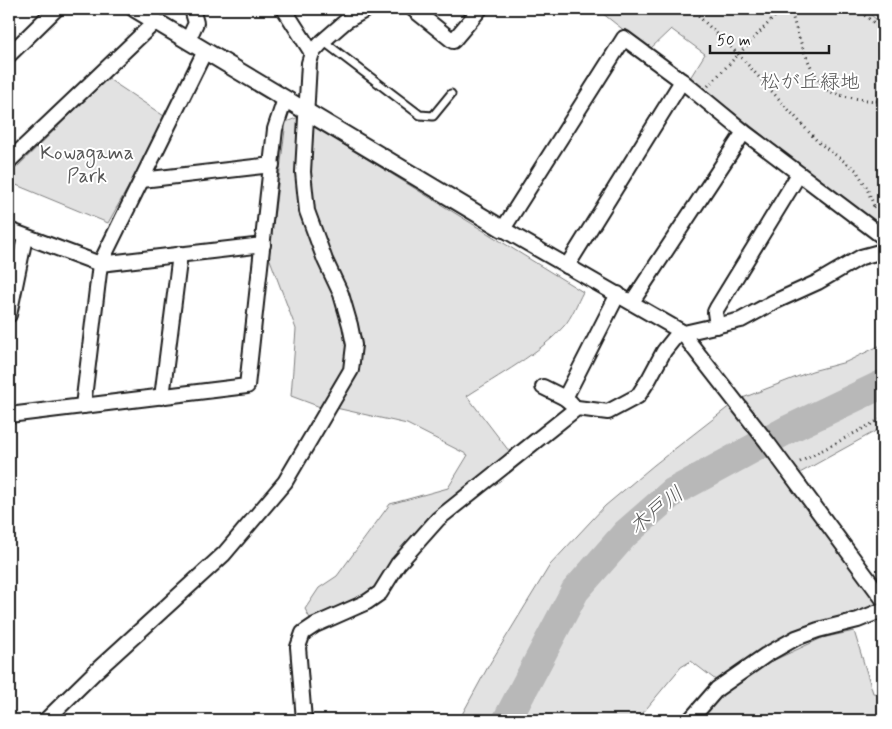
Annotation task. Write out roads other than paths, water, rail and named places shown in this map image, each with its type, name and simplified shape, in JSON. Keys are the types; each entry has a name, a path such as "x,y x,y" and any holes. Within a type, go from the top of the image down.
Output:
{"street":[{"path":"9,55 56,9"},
{"path":"135,9 504,229 682,332 883,599"},
{"path":"188,40 196,23 192,9"},
{"path":"284,9 312,53"},
{"path":"46,720 224,554 285,482 351,370 354,344 350,325 341,294 325,260 307,211 304,172 312,53 346,21 367,9"},
{"path":"413,9 453,41 480,9"},
{"path":"9,161 156,21"},
{"path":"504,229 624,38 883,238"},
{"path":"83,406 100,264 206,51"},
{"path":"567,266 682,81"},
{"path":"9,415 247,386 275,129 285,99"},
{"path":"632,302 744,132"},
{"path":"142,180 272,165"},
{"path":"717,326 715,312 717,308 799,174"},
{"path":"9,230 100,264 263,245"},
{"path":"9,315 26,237"},
{"path":"544,386 577,408 608,412 638,396 650,379 664,351 682,332 742,320 774,302 818,282 861,257 883,251"},
{"path":"162,397 180,254"},
{"path":"564,398 618,294"},
{"path":"304,720 298,647 302,633 315,625 368,602 380,593 398,564 438,519 577,408"},
{"path":"690,720 717,689 773,651 796,638 818,630 858,620 883,610"}],"lane":[{"path":"323,41 420,114 433,116 451,94"}],"waterway":[{"name":"木戸川","path":"507,720 575,591 625,534 673,492 789,429 883,384"}],"park label":[{"name":"松が丘緑地","path":"810,81"},
{"name":"Kowagama Park","path":"87,164"}]}
